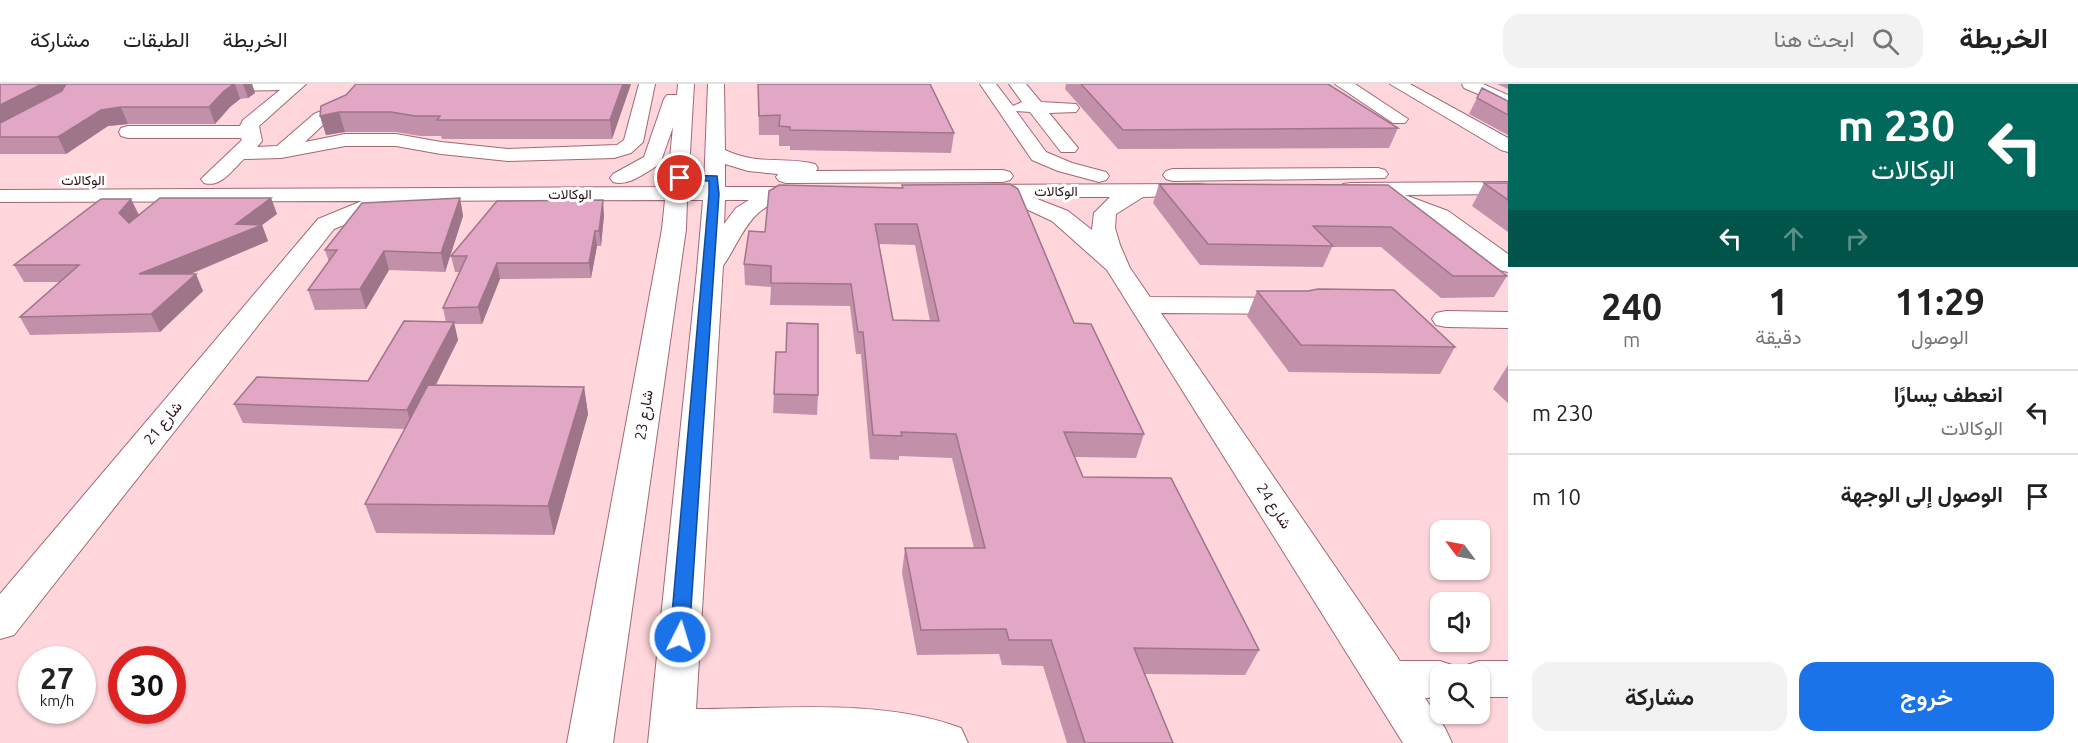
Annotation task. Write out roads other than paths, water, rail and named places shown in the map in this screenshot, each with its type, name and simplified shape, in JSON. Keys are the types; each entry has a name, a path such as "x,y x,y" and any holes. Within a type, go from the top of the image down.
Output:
{"street":[{"path":"198,86 298,84"},
{"path":"211,179 252,141 249,132 250,124 298,84"},
{"path":"320,118 324,108 348,84"},
{"path":"281,152 320,118 344,108 367,84"},
{"path":"240,153 281,152 345,140 396,140 441,148 508,155 614,152 624,149 633,142 647,84"},
{"name":"شارع 23","path":"620,178 653,160 672,100 686,84"},
{"name":"شارع 23","path":"590,743 674,229 680,186 686,84"},
{"path":"716,84 710,270 671,736 876,729 908,733 945,743"},
{"path":"988,84 1039,156 1065,167 1099,176"},
{"path":"1017,84 1068,148"},
{"path":"1343,84 1399,119"},
{"path":"1398,84 1508,146"},
{"path":"1470,84 1508,102"},
{"path":"1005,107 1070,108"},
{"path":"128,132 249,132"},
{"path":"496,178 508,155"},
{"path":"999,176 1024,167 1039,156"},
{"name":"الوكالات","path":"714,174 785,193 964,184 999,176 1508,174"},
{"name":"الوكالات","path":"0,196 531,194 680,186 714,174 1139,190 1508,188"},
{"name":"الوكالات","path":"0,180 620,178 680,186"},
{"name":"شارع 24","path":"964,184 1057,212 1069,220 1118,268"},
{"path":"1362,189 1403,201 1440,216 1508,265"},
{"path":"1438,189 1432,194 1430,200 1440,216"},
{"name":"شارع 24","path":"1139,190 1108,208 1103,214 1104,231 1118,268 1429,743"},
{"path":"710,270 744,211 764,199 785,193"},
{"path":"299,194 322,206 326,215 326,224"},
{"name":"شارع 21","path":"0,622 326,224 366,206 412,194"},
{"name":"الوكالات","path":"531,194 643,209 664,219 674,229"},
{"path":"0,215 30,205 71,196"},
{"path":"1142,305 1297,306"},
{"path":"1446,319 1508,320"},
{"path":"1490,679 1508,679"},
{"path":"1388,680 1430,680"}]}
